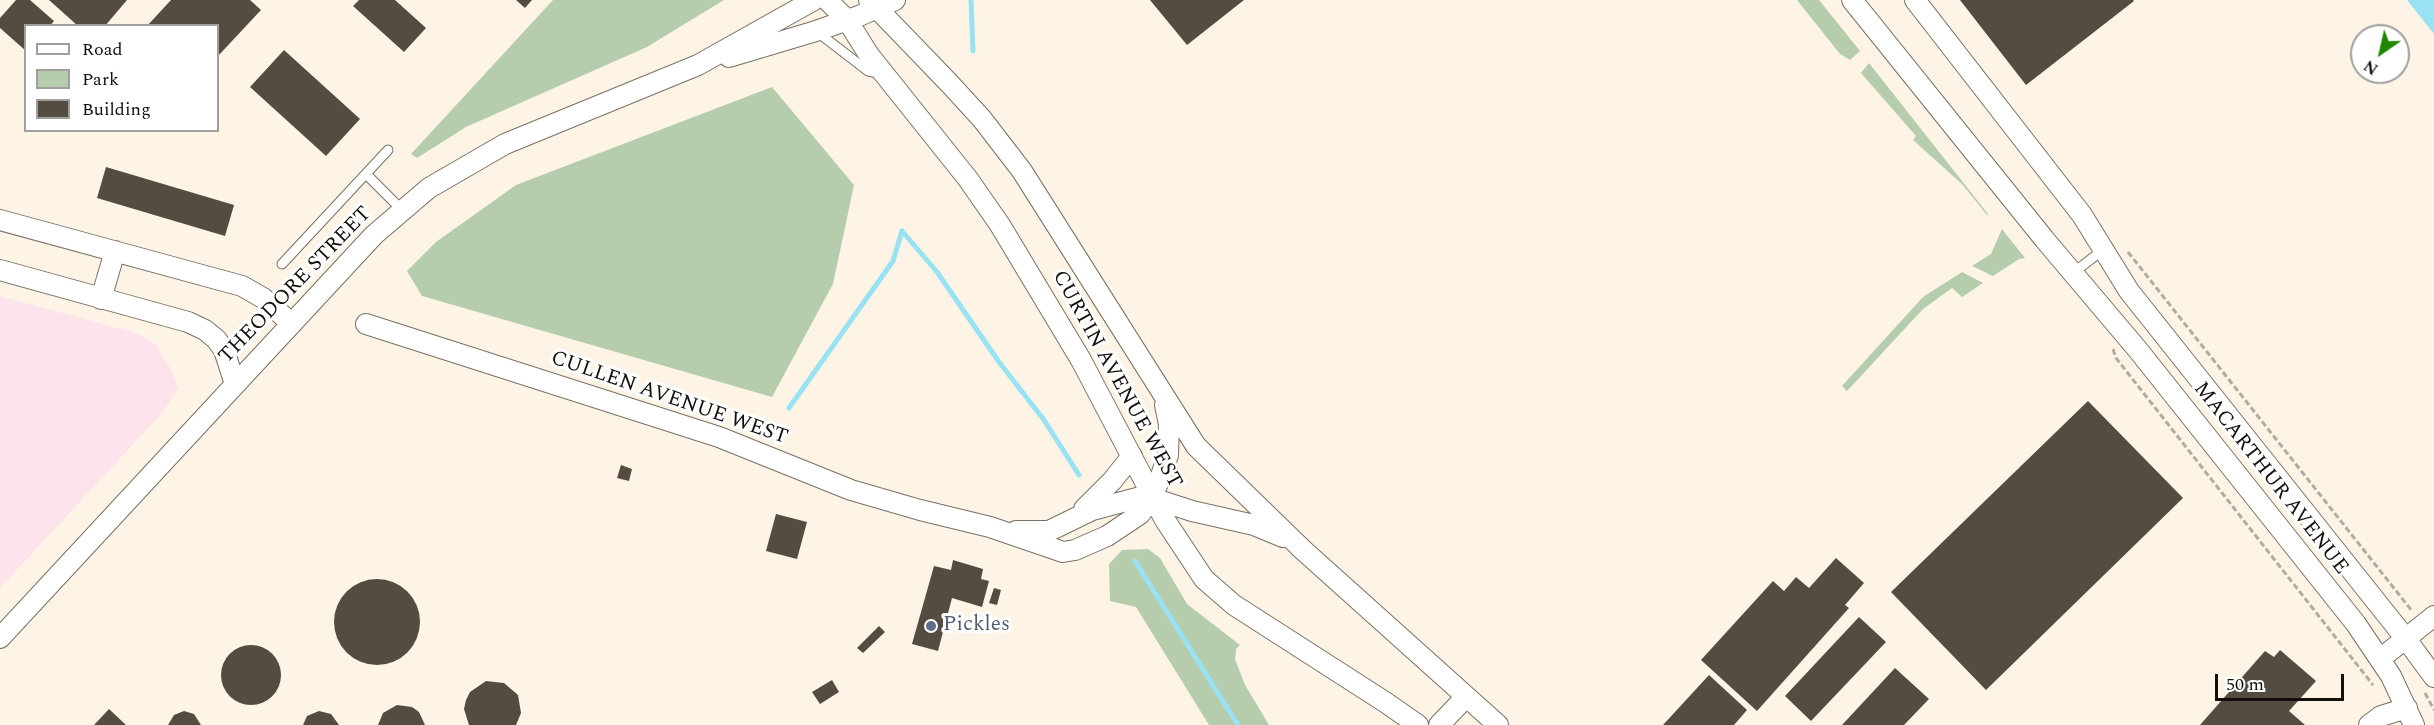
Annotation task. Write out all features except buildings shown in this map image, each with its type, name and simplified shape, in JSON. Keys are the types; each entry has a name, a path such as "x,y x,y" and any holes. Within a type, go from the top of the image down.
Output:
{"street":[{"name":"THEODORE STREET","path":"698,65 814,0"},
{"name":"CURTIN AVENUE WEST","path":"827,0 847,20 869,55 968,179 1000,225 1082,360 1152,498 1188,557 1211,587 1246,613 1386,702 1418,725"},
{"name":"MACARTHUR AVENUE","path":"1852,0 2138,350 2356,624 2380,659 2410,716"},
{"name":"MACARTHUR AVENUE","path":"1915,0 2068,196 2129,291 2434,677"},
{"name":"THEODORE STREET","path":"0,638 291,323 374,236 429,188 505,144 698,65 816,31 847,20 881,3"},
{"name":"CURTIN AVENUE WEST","path":"881,3 982,119 1022,171 1190,438 1303,550 1498,725"},
{"path":"0,220 242,286 263,298 291,323"},
{"path":"101,298 114,251"},
{"path":"0,270 188,322 206,330 224,351 235,384"},
{"name":"CULLEN AVENUE WEST","path":"366,324 719,437 818,478 879,499 990,527 1047,548 1069,552 1122,527 1140,514 1152,498 1163,472 1169,448 1168,415 1160,390"},
{"path":"1067,521 1092,502 1125,467 1132,456"},
{"name":"CULLEN AVENUE WEST","path":"990,527 1041,532 1123,500 1139,497 1152,498 1192,512 1265,529 1303,550"},
{"path":"2380,659 2434,616"},
{"path":"1439,725 1466,697"},
{"path":"2369,725 2381,716 2410,716"}],"lane":[{"path":"816,31 868,71 884,74"},
{"path":"282,264 388,150"},
{"path":"366,174 402,210"},
{"path":"2073,273 2104,249"}],"path":[{"path":"2127,250 2359,546 2412,610"},
{"path":"2110,340 2116,358 2375,687"}],"shaded area":[{"path":"0,296 139,334 155,344 172,371 178,388 163,412 0,588"}],"green space":[{"path":"553,0 724,0 647,47 466,127 417,158 411,154"},
{"path":"1797,0 1819,0 1860,51 1850,60 1840,54"},
{"path":"1869,63 1987,215 1962,184 1913,140 1916,136 1861,73"},
{"path":"772,87 854,185 833,284 772,397 422,296 407,271 436,242 516,185"},
{"path":"2002,229 2025,258 2019,259 1993,276 1972,266 1991,254"},
{"path":"1962,272 1983,283 1962,297 1952,288 1923,309 1847,391 1842,386 1923,297"},
{"path":"1148,549 1160,558 1187,604 1240,645 1236,649 1235,659 1245,685 1269,725 1209,725 1136,607 1110,601 1109,564 1122,550"}],"water":[{"path":"2407,0 2434,0 2434,34"}],"waterway":[{"path":"971,0 973,51"},
{"path":"902,231 937,272 999,362 1044,420 1079,475"},
{"path":"789,408 893,261 902,231"},
{"path":"1135,561 1238,725"}],"place":[{"name":"Pickles","path":"931,626"}]}
